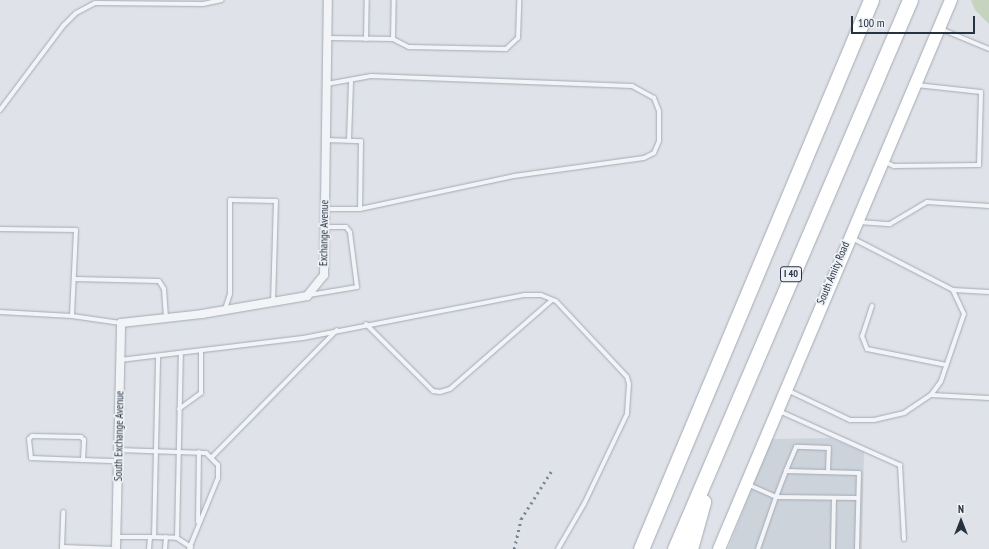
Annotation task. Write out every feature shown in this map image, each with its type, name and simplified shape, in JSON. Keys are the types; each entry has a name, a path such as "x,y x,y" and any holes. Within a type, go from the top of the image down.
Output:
{"highway":[{"path":"641,549 871,0"},
{"name":"I 40","path":"675,549 719,440 910,0"},
{"path":"690,549 719,440"}],"main road":[{"name":"South Amity Road","path":"719,549 775,409 848,235 914,84 940,29 951,0"}],"street":[{"name":"Exchange Avenue","path":"306,296 324,275 328,0"},
{"path":"121,323 166,315 225,310 306,296"},
{"name":"South Exchange Avenue","path":"116,549 121,323"}],"lane":[{"path":"0,110 63,26 95,3 203,4 222,0"},
{"path":"366,39 367,0"},
{"path":"393,39 394,0"},
{"path":"328,38 393,39 409,47 506,49 518,38 519,1"},
{"path":"940,29 989,49"},
{"path":"325,209 360,209 514,176 644,158 654,153 660,141 659,111 654,98 644,91 621,85 371,76 351,82 327,84"},
{"path":"349,140 351,82"},
{"path":"881,160 894,166 979,165 980,92 926,89 914,84"},
{"path":"326,140 361,140 360,209"},
{"path":"225,310 230,294 230,200 276,200 273,302"},
{"path":"855,220 868,225 890,224 927,202 989,206"},
{"path":"306,296 357,287 350,232 346,227 324,227"},
{"path":"0,229 76,230 72,316"},
{"path":"848,235 953,290 989,292"},
{"path":"74,279 159,281 164,289 166,315"},
{"path":"785,388 850,420 874,420 904,413 931,395 946,365 964,314 953,290"},
{"path":"120,360 201,352 338,330 525,295 541,295 552,300 627,377 629,384 627,414 584,504 558,549"},
{"path":"366,324 433,391 440,392 450,389 552,300"},
{"path":"872,306 862,336 867,349 946,365"},
{"path":"0,312 72,316 121,323"},
{"path":"212,457 338,330"},
{"path":"180,409 201,393 201,352"},
{"path":"177,538 181,354"},
{"path":"149,549 152,537 158,356"},
{"path":"931,395 989,398"},
{"path":"775,409 900,465 904,538"},
{"path":"84,460 84,440 81,437 32,436 29,439 31,458 84,460 118,461"},
{"path":"758,549 776,497 796,447 829,448 828,472"},
{"path":"117,537 177,538 190,548 198,524 218,478 218,465 212,457 199,452 118,450"},
{"path":"198,524 199,452"},
{"path":"786,471 859,473 857,549"},
{"path":"745,484 776,497 858,498"},
{"path":"833,549 834,498"},
{"path":"63,512 62,548 116,549"},
{"path":"166,537 166,549"}],"shaded area":[{"path":"830,438 864,452 862,549 728,549 771,439"}],"green space":[{"path":"971,0 989,0 989,24 975,10"}],"railway":[{"path":"514,549 521,519 552,470"}]}
